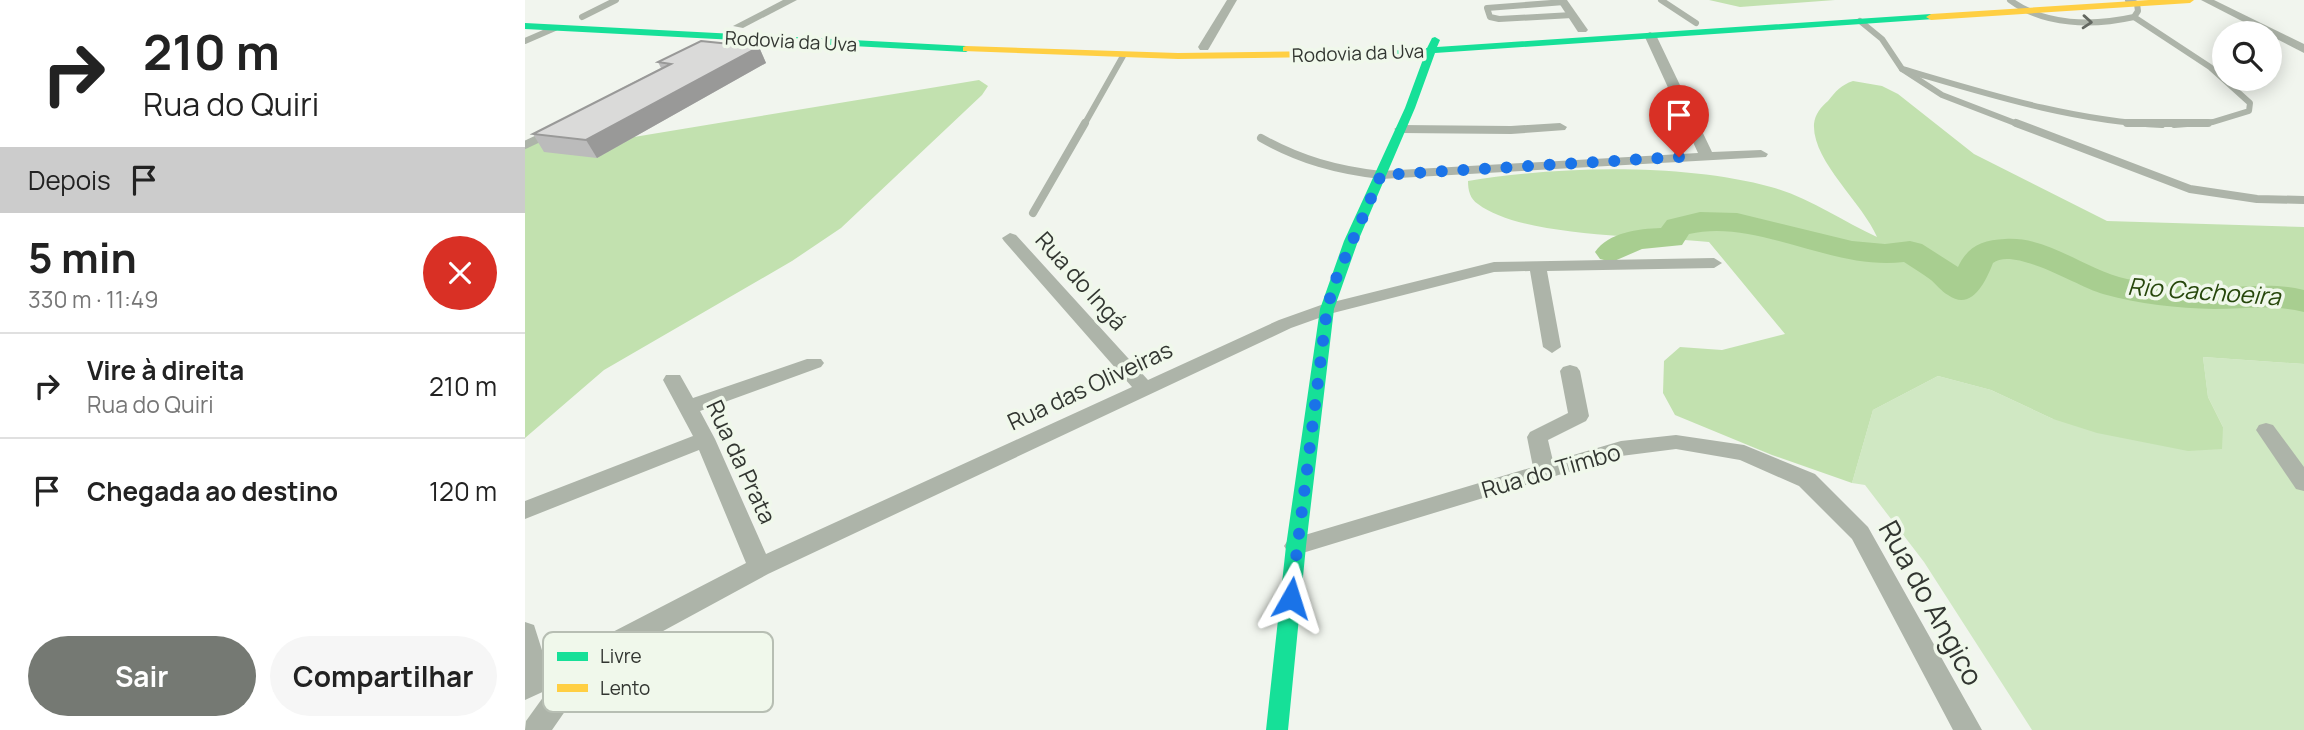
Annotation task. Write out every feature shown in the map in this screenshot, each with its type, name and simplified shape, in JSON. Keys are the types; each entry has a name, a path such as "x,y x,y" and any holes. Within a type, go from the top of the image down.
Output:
{"main road":[{"name":"Rodovia da Uva","path":"525,26 1123,56 1264,57 1433,45 1583,30 2041,0"},
{"name":"Rodovia da Uva","path":"525,14 582,17 731,36 934,37 1204,47 1433,45 1650,36 2025,10 2133,7 2190,0"},
{"path":"1277,730 1296,546 1327,309 1335,281 1401,129 1433,45"}],"street":[{"path":"731,36 792,0"},
{"path":"1204,47 1231,0"},
{"path":"2206,0 2304,49"},
{"path":"1563,1 1583,30"},
{"path":"1650,36 1706,155"},
{"path":"1401,129 1511,130 1560,127"},
{"path":"1381,175 1761,154"},
{"name":"Rua do Ingá","path":"1010,238 1144,388"},
{"name":"Rua das Oliveiras","path":"638,632 760,567 1144,388 1285,324 1327,309 1494,267 1714,263"},
{"path":"1538,266 1552,347"},
{"path":"687,408 814,363"},
{"path":"1545,473 1537,437 1579,416 1570,371"},
{"name":"Rua da Prata","path":"673,380 705,439 760,567"},
{"path":"2266,430 2304,483"},
{"path":"525,510 705,439"},
{"name":"Rua do Timbo","path":"1296,546 1621,449 1676,443 1744,453 1807,480"},
{"name":"Rua do Angico","path":"1807,480 1860,533 1968,730"},
{"path":"525,632 532,685"},
{"path":"536,730 549,712"}],"lane":[{"path":"582,17 616,0"},
{"path":"1661,0 1696,23"},
{"path":"1563,1 1487,8 1490,17 1499,19 1573,15"},
{"path":"2010,1 2025,10"},
{"path":"1902,69 2049,111 2087,119 2150,125 2210,123 2249,111 2249,103 2242,94 2133,7"},
{"path":"1860,21 1882,39 1902,69 1943,95 2190,189 2257,199 2304,200"},
{"path":"525,41 556,28"},
{"path":"1033,213 1123,56"},
{"path":"525,145 549,133"},
{"path":"1261,138 1293,158 1326,168 1381,175"}],"green space":[{"path":"1709,0 1835,0 1740,7"},
{"path":"979,80 988,86 982,95 841,228 792,261 604,370 525,438 525,141 634,137"},
{"path":"1853,81 1882,86 1898,94 1974,154 2107,221 2304,227 2304,364 2203,357 2208,397 2223,427 2222,449 2188,451 2097,433 2053,419 1991,390 1938,376 1873,410 1852,483 1772,455 1675,415 1663,393 1664,361 1680,347 1722,350 1785,334 1709,242 1589,234 1525,223 1498,215 1478,204 1469,191 1468,181 1541,172 1620,169 1699,174 1736,179 1785,191 1877,237 1829,167 1816,138 1814,124 1819,111 1839,89"},
{"path":"2203,357 2304,364 2304,730 2032,730 1924,562 1865,485 1852,483 1873,410 1938,376 1991,390 2053,419 2223,427 2208,397"}],"building":[{"path":"701,41 759,47 586,140 533,134 671,64 658,62"}],"waterway":[{"name":"Rio Cachoeira","path":"1612,252 1639,240 1670,238 1678,227 1700,222 1737,223 1852,251 1885,254 1910,251 1945,274 1961,289 1966,285 1980,257 1992,250 2007,248 2023,250 2113,286 2138,291 2214,298 2270,295 2304,301"}],"traffic: fast":[{"path":"1391,53 1931,17"},
{"path":"525,26 966,49"},
{"path":"1277,730 1296,546 1327,309 1351,241 1410,108 1435,40"}],"traffic: slow":[{"path":"1931,17 2190,0"},
{"path":"966,49 1178,56 1391,53"}],"route":[{"path":"1291,598 1327,309 1335,281 1381,175 1679,157"}]}
